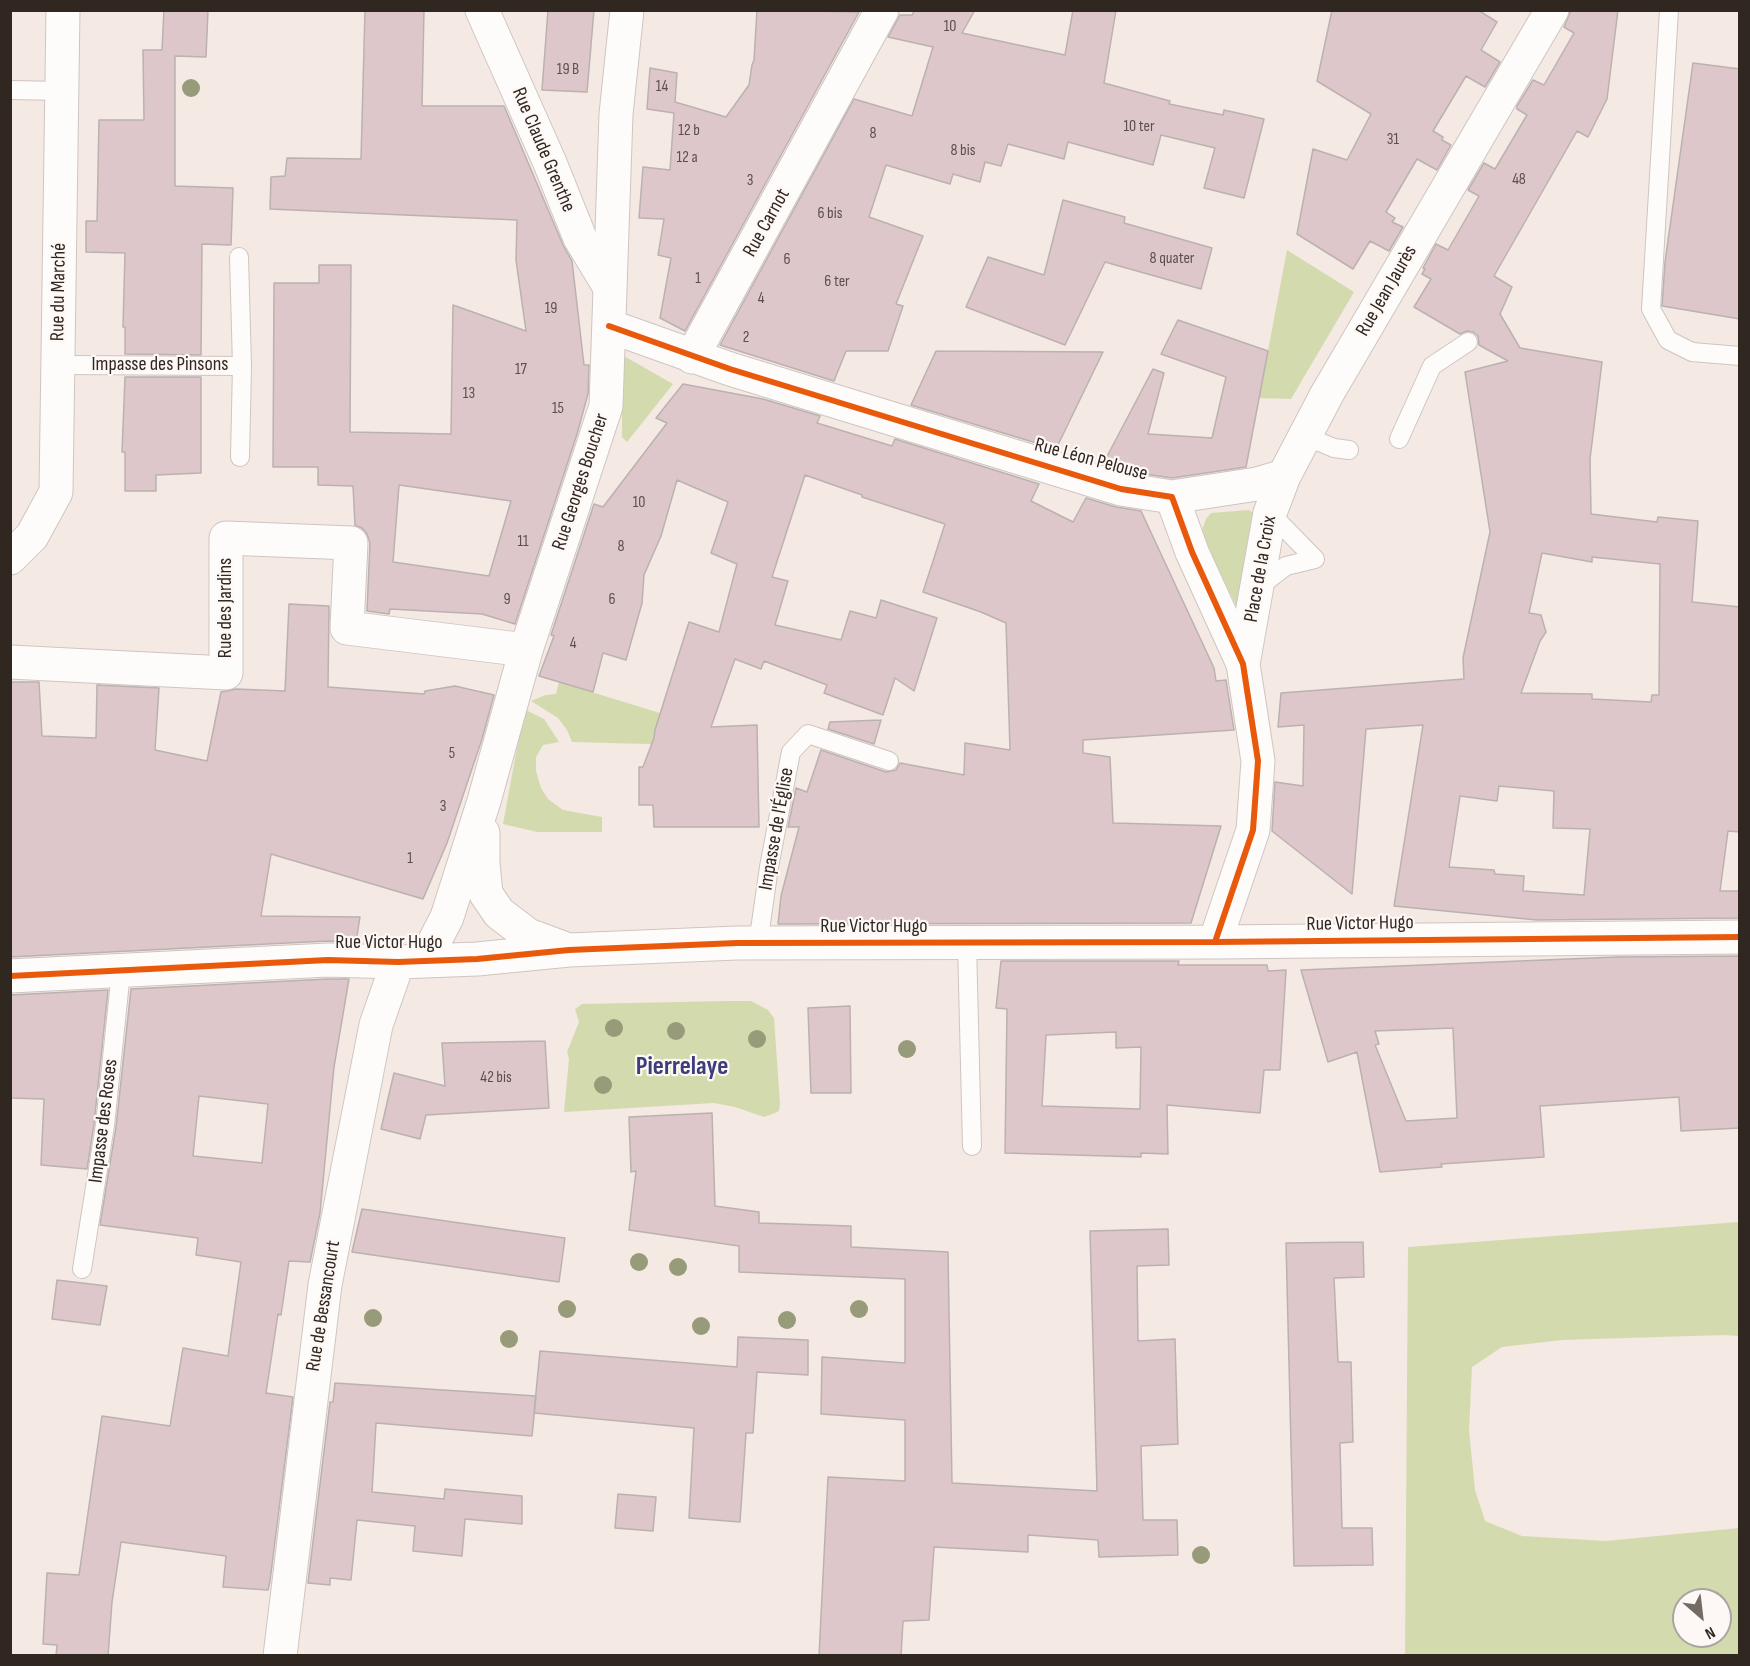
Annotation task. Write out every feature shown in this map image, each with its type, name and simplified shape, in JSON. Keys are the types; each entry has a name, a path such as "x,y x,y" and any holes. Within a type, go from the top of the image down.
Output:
{"street":[{"name":"Rue du Marché","path":"10,558 32,536 56,492 63,10"},
{"name":"Rue Claude Grenthe","path":"482,10 550,162 580,238 609,286"},
{"name":"Rue Georges Boucher","path":"411,961 447,917 484,801 526,650 606,406 616,114 627,10"},
{"name":"Rue Carnot","path":"692,357 882,10"},
{"name":"Rue Jean Jaurès","path":"1284,476 1327,394 1552,10"},
{"path":"609,326 692,357"},
{"name":"Rue Léon Pelouse","path":"692,357 1121,489 1172,497"},
{"path":"1215,942 1253,830 1258,762 1244,664 1192,552 1172,497 1257,484 1284,476"},
{"name":"Place de la Croix","path":"1244,664 1270,513 1284,476"},
{"name":"Rue des Jardins","path":"10,662 226,672 226,538 351,543 347,628 526,650"},
{"name":"Rue Georges Boucher","path":"484,801 483,863 486,894 499,912 528,935 568,950"},
{"name":"Rue Victor Hugo","path":"10,976 328,960 477,959 568,950 758,944 1740,937"},
{"name":"Rue de Bessancourt","path":"280,1656 324,1285 376,1025 411,961"}],"lane":[{"path":"1670,10 1651,309 1668,340 1692,352 1740,356"},
{"path":"10,90 62,91"},
{"path":"239,257 242,366"},
{"path":"1399,439 1432,366 1468,342"},
{"name":"Impasse des Pinsons","path":"58,365 242,366 240,457"},
{"path":"1305,436 1334,448 1349,450"},
{"path":"1256,590 1286,566 1315,559 1270,513"},
{"name":"Impasse de l'Église","path":"758,944 769,867 791,752 808,734 890,761"},
{"path":"967,943 972,1146"},
{"name":"Impasse des Roses","path":"82,1269 105,1125 121,972"}],"green space":[{"path":"1287,250 1354,292 1291,399 1259,398"},
{"path":"624,356 673,384 627,442 622,437 622,357"},
{"path":"1249,510 1255,514 1243,620 1202,530 1211,513"},
{"path":"559,682 663,714 686,745 572,742 558,718 531,701 556,694"},
{"path":"522,708 544,719 559,742 543,745 536,757 536,771 541,788 548,799 563,810 602,817 602,832 537,832 503,824"},
{"path":"751,1001 768,1010 774,1018 779,1111 764,1117 735,1107 714,1103 564,1112 569,1059 567,1052 579,1022 575,1009 582,1004"},
{"path":"1739,1222 1739,1336 1562,1340 1502,1347 1472,1367 1469,1430 1475,1490 1485,1521 1522,1536 1606,1541 1739,1528 1739,1655 1405,1655 1408,1247"}],"building":[{"path":"164,10 208,10 206,57 175,56 175,186 233,188 231,245 202,244 201,355 125,354 125,327 123,327 125,253 86,252 86,221 97,221 99,120 144,120 143,50 162,50"},
{"path":"424,10 422,106 504,106 563,245 572,261 584,365 589,365 588,394 515,624 482,614 390,609 389,614 367,611 370,543 362,528 355,525 353,486 318,485 318,467 273,467 274,283 319,283 319,265 351,265 350,432 451,434 453,305 526,331 516,260 517,220 270,209 271,177 285,176 287,158 361,159 365,11","holes":["399,485 511,501 489,576 393,562"]},
{"path":"548,10 594,10 587,92 542,90"},
{"path":"757,10 859,12 685,331 660,318 671,258 658,255 664,219 639,218 643,167 670,170 674,113 647,109 650,68 677,73 675,102 726,117 749,85 754,60"},
{"path":"915,10 975,10 962,33 1065,55 1073,10 1116,10 1104,83 1170,101 1169,104 1223,115 1224,110 1264,119 1244,198 1204,188 1215,148 1161,135 1153,165 1068,142 1064,159 1008,144 1001,166 985,162 980,182 953,174 950,184 886,165 869,217 923,236 896,304 903,306 888,351 846,351 834,381 720,345 854,99 912,116 933,47 888,37 900,15 912,15"},
{"path":"1332,10 1478,10 1497,22 1481,50 1500,62 1485,87 1466,76 1433,131 1451,145 1437,170 1417,159 1386,212 1395,218 1392,222 1403,227 1389,251 1370,241 1353,269 1297,234 1313,149 1347,160 1371,114 1317,81"},
{"path":"1571,10 1618,10 1607,99 1588,137 1577,131 1494,276 1512,287 1500,314 1520,348 1602,362 1590,459 1591,514 1657,522 1658,517 1698,521 1692,602 1740,607 1740,832 1728,831 1720,891 1740,891 1740,918 1537,920 1394,906 1423,725 1366,729 1352,894 1272,831 1275,782 1303,786 1304,725 1278,727 1281,693 1464,679 1463,658 1490,532 1465,372 1508,361 1479,345 1478,336 1473,332 1467,331 1460,334 1414,307 1431,279 1422,274 1436,244 1448,250 1479,196 1468,190 1484,163 1495,169 1527,115 1517,109 1517,106 1533,80 1544,85 1574,33 1564,27","holes":["1542,553 1592,562 1592,557 1660,564 1659,695 1652,695 1651,702 1592,699 1592,694 1521,693 1540,641 1546,632 1541,615 1529,613","1499,786 1554,791 1553,828 1590,829 1584,895 1523,891 1524,876 1495,874 1494,870 1449,867 1460,796 1497,801"]},
{"path":"1693,63 1740,69 1740,319 1662,306 1665,262"},
{"path":"1063,200 1125,217 1124,223 1212,248 1201,289 1105,262 1065,345 966,307 988,257 1044,275"},
{"path":"1178,320 1268,351 1246,467 1172,478 1125,471 1103,464 1153,369 1164,373 1148,434 1212,438 1226,377 1161,354"},
{"path":"936,351 1103,352 1056,449 911,405"},
{"path":"125,377 201,377 201,473 156,475 156,491 125,491 125,452 122,452"},
{"path":"683,384 763,399 820,416 817,423 892,446 895,439 1039,484 1031,501 1073,522 1086,498 1116,507 1141,511 1214,668 1216,681 1226,680 1234,730 1083,740 1083,753 1110,757 1113,823 1221,826 1191,923 778,924 781,896 799,827 788,827 796,788 807,792 821,750 886,772 896,770 900,763 964,775 965,743 1010,750 1006,623 923,592 945,524 862,497 862,495 805,475 772,577 788,581 775,625 841,640 850,611 876,618 881,600 937,618 914,691 895,678 883,715 824,693 827,685 764,661 761,669 735,659 711,727 757,725 759,827 654,827 653,805 639,805 639,767 643,767 654,738 689,622 719,632 737,564 711,553 728,502 677,480 661,536 644,575 642,603 626,660 603,653 593,692 539,676 554,636 551,635 594,504 603,507 667,423 656,418"},
{"path":"289,604 329,606 328,687 424,694 425,691 455,686 494,695 482,739 447,843 423,899 271,854 261,916 360,917 356,942 327,941 10,957 10,682 39,682 42,736 96,738 97,685 159,688 155,750 207,761 221,692 236,689 285,691"},
{"path":"881,720 874,744 828,729 830,722"},
{"path":"1740,956 1740,1128 1681,1131 1679,1097 1540,1106 1544,1157 1441,1164 1442,1167 1380,1172 1357,1052 1328,1062 1301,970 1617,957","holes":["1453,1028 1457,1118 1406,1121 1375,1045 1379,1044 1375,1031"]},
{"path":"1001,961 1179,961 1178,965 1267,965 1268,971 1286,970 1280,1070 1264,1070 1260,1113 1167,1105 1168,1154 1141,1153 1141,1157 1005,1153 1007,1009 996,1008","holes":["1116,1032 1116,1048 1141,1047 1140,1109 1042,1106 1046,1035"]},
{"path":"349,979 334,1067 320,1213 310,1262 289,1261 266,1393 293,1397 268,1590 223,1587 226,1556 121,1542 112,1602 108,1656 56,1656 57,1645 43,1644 47,1573 79,1575 102,1416 170,1426 183,1348 228,1356 241,1262 196,1255 198,1238 100,1225 116,1127 131,989","holes":["199,1096 268,1104 262,1163 193,1156"]},
{"path":"108,990 87,1169 41,1165 44,1099 10,1098 10,995"},
{"path":"850,1006 851,1093 811,1093 808,1008"},
{"path":"545,1041 549,1108 426,1115 420,1139 381,1129 394,1073 445,1086 442,1043"},
{"path":"712,1113 715,1206 759,1212 759,1223 851,1226 851,1247 948,1252 952,1483 1097,1491 1090,1231 1168,1229 1169,1265 1137,1266 1138,1341 1175,1339 1178,1444 1141,1446 1143,1520 1177,1520 1178,1555 1099,1557 1098,1540 1028,1535 1028,1552 934,1547 929,1620 903,1621 901,1656 819,1656 828,1477 905,1481 905,1420 821,1414 822,1357 905,1363 905,1279 739,1272 739,1246 629,1230 636,1171 631,1172 629,1117"},
{"path":"362,1209 565,1238 559,1282 352,1252"},
{"path":"1363,1242 1364,1277 1334,1278 1338,1362 1351,1362 1353,1442 1340,1443 1342,1528 1372,1528 1373,1565 1294,1566 1286,1243"},
{"path":"57,1280 107,1286 100,1325 52,1319"},
{"path":"738,1337 808,1340 808,1375 757,1372 753,1433 746,1433 740,1522 689,1518 694,1428 534,1413 540,1351 737,1367"},
{"path":"335,1383 536,1396 532,1436 376,1423 372,1492 444,1499 445,1489 522,1496 522,1524 465,1519 462,1556 413,1551 415,1526 357,1520 351,1580 330,1578 330,1585 308,1583 330,1402 333,1402"},
{"path":"618,1494 656,1497 653,1531 615,1528"}],"cycle path":[{"path":"609,326 730,369 1121,489 1172,497 1192,552 1243,664 1258,761 1253,830 1215,942"},
{"path":"10,976 328,960 398,962 477,959 569,950 737,943 1215,942 1740,937"}],"district":[{"name":"Pierrelaye","path":"682,1067"}]}
